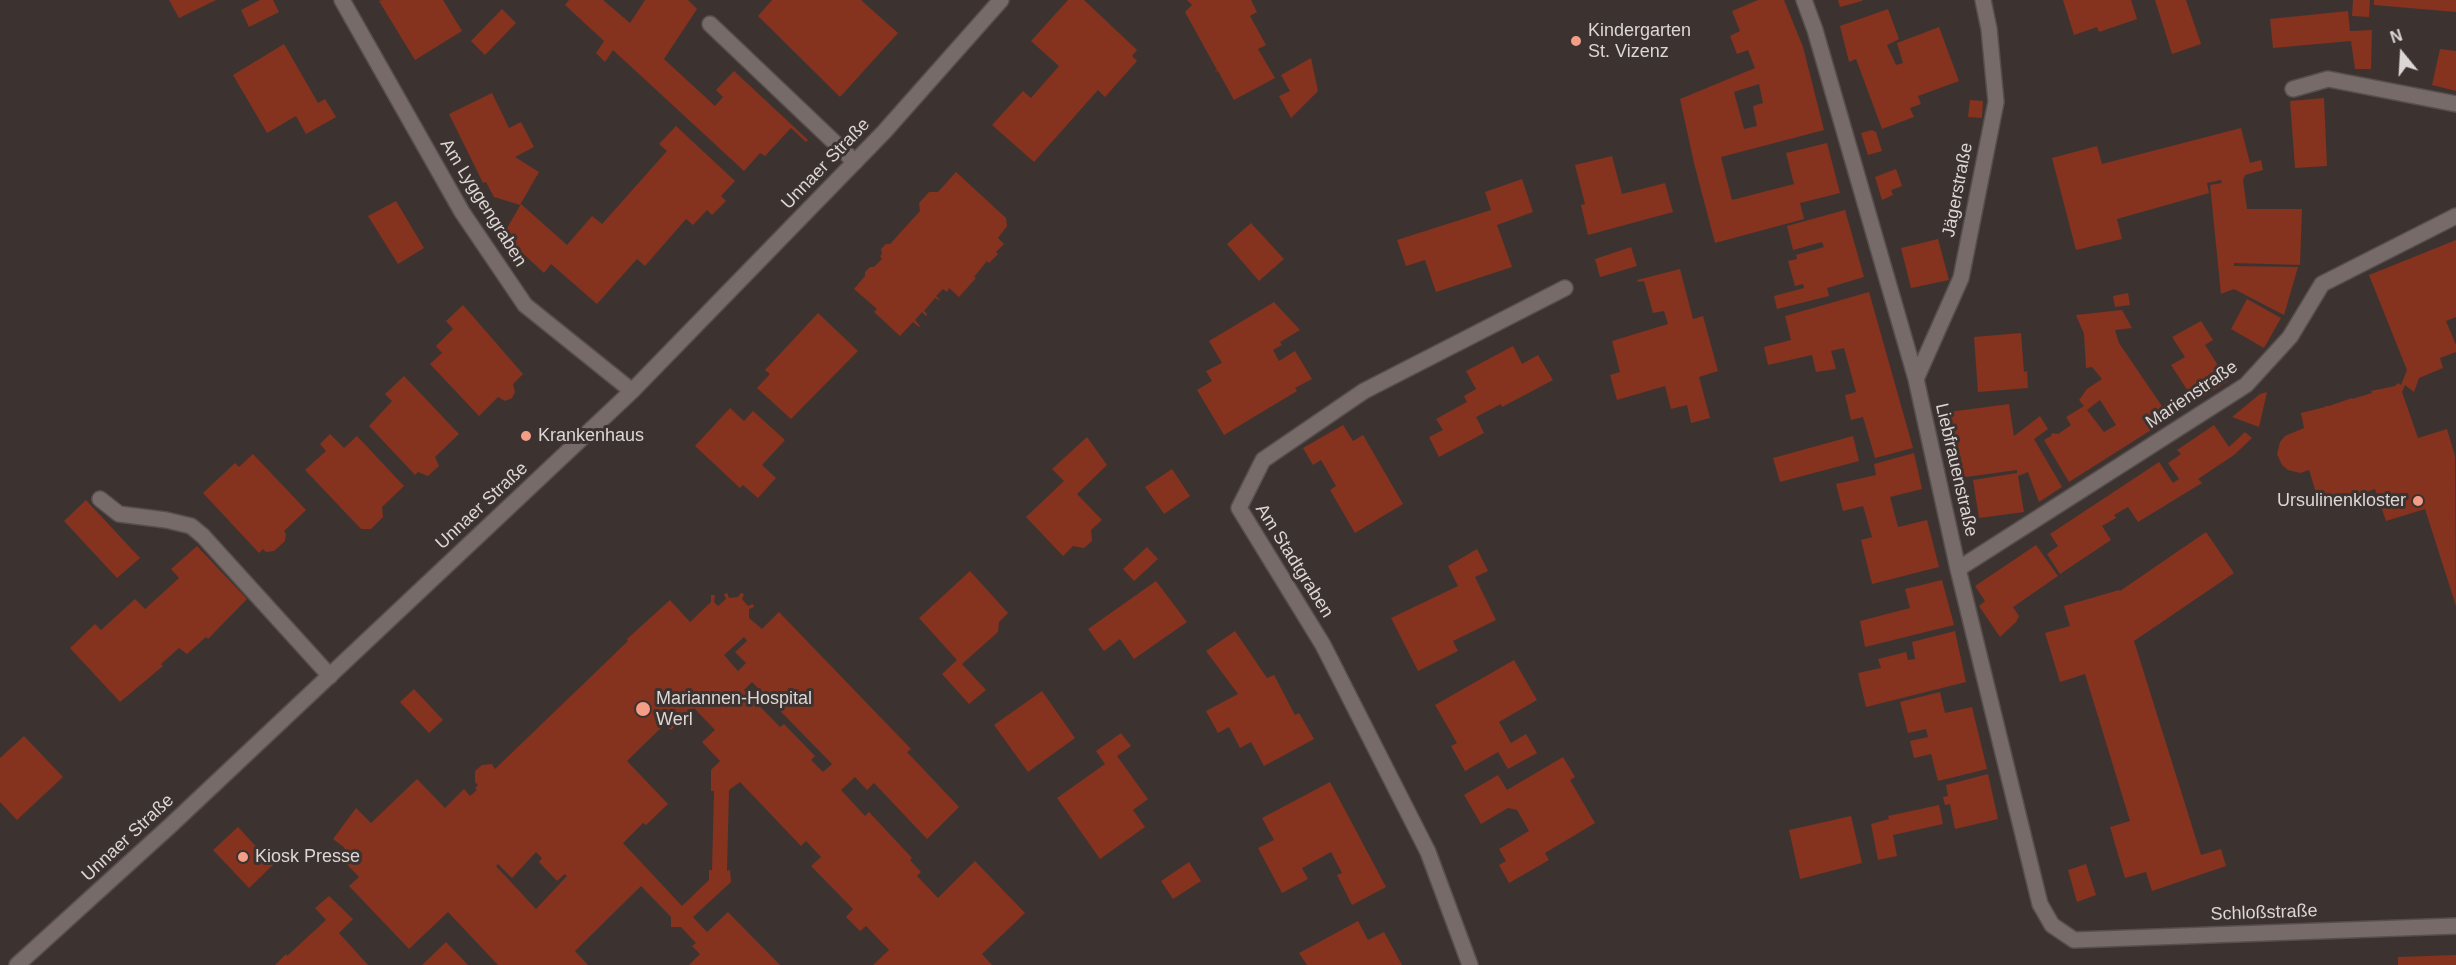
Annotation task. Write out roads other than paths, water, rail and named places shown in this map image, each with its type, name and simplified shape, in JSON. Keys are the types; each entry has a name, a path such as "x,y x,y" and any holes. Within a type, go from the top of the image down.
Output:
{"street":[{"name":"Am Lyggengraben","path":"342,0 462,212 525,305 632,391"},
{"name":"Unnaer Straße","path":"17,965 140,855 632,391 855,162 1001,0"},
{"name":"Liebfrauenstraße","path":"1804,0 1815,30 1916,380 1958,569 2040,904 2052,925 2074,940"},
{"name":"Jägerstraße","path":"1916,380 1961,278 1996,102 1989,29 1983,0"},
{"path":"710,24 855,162"},
{"path":"2293,89 2328,80 2456,104"},
{"name":"Marienstraße","path":"1958,569 2246,385 2290,337 2322,284 2456,216"},
{"name":"Am Stadtgraben","path":"1470,965 1428,852 1323,645 1239,508 1263,460 1364,391 1565,288"},
{"path":"100,500 119,514 166,520 191,526 203,536 330,676"},
{"name":"Schloßstraße","path":"2074,940 2456,926"}],"place":[{"name":"Kindergarten St. Vizenz","path":"1576,41"},
{"name":"Krankenhaus","path":"526,436"},
{"name":"Ursulinenkloster","path":"2418,501"},
{"name":"Mariannen-Hospital Werl","path":"643,709"},
{"name":"Kiosk Presse","path":"243,857"}]}
